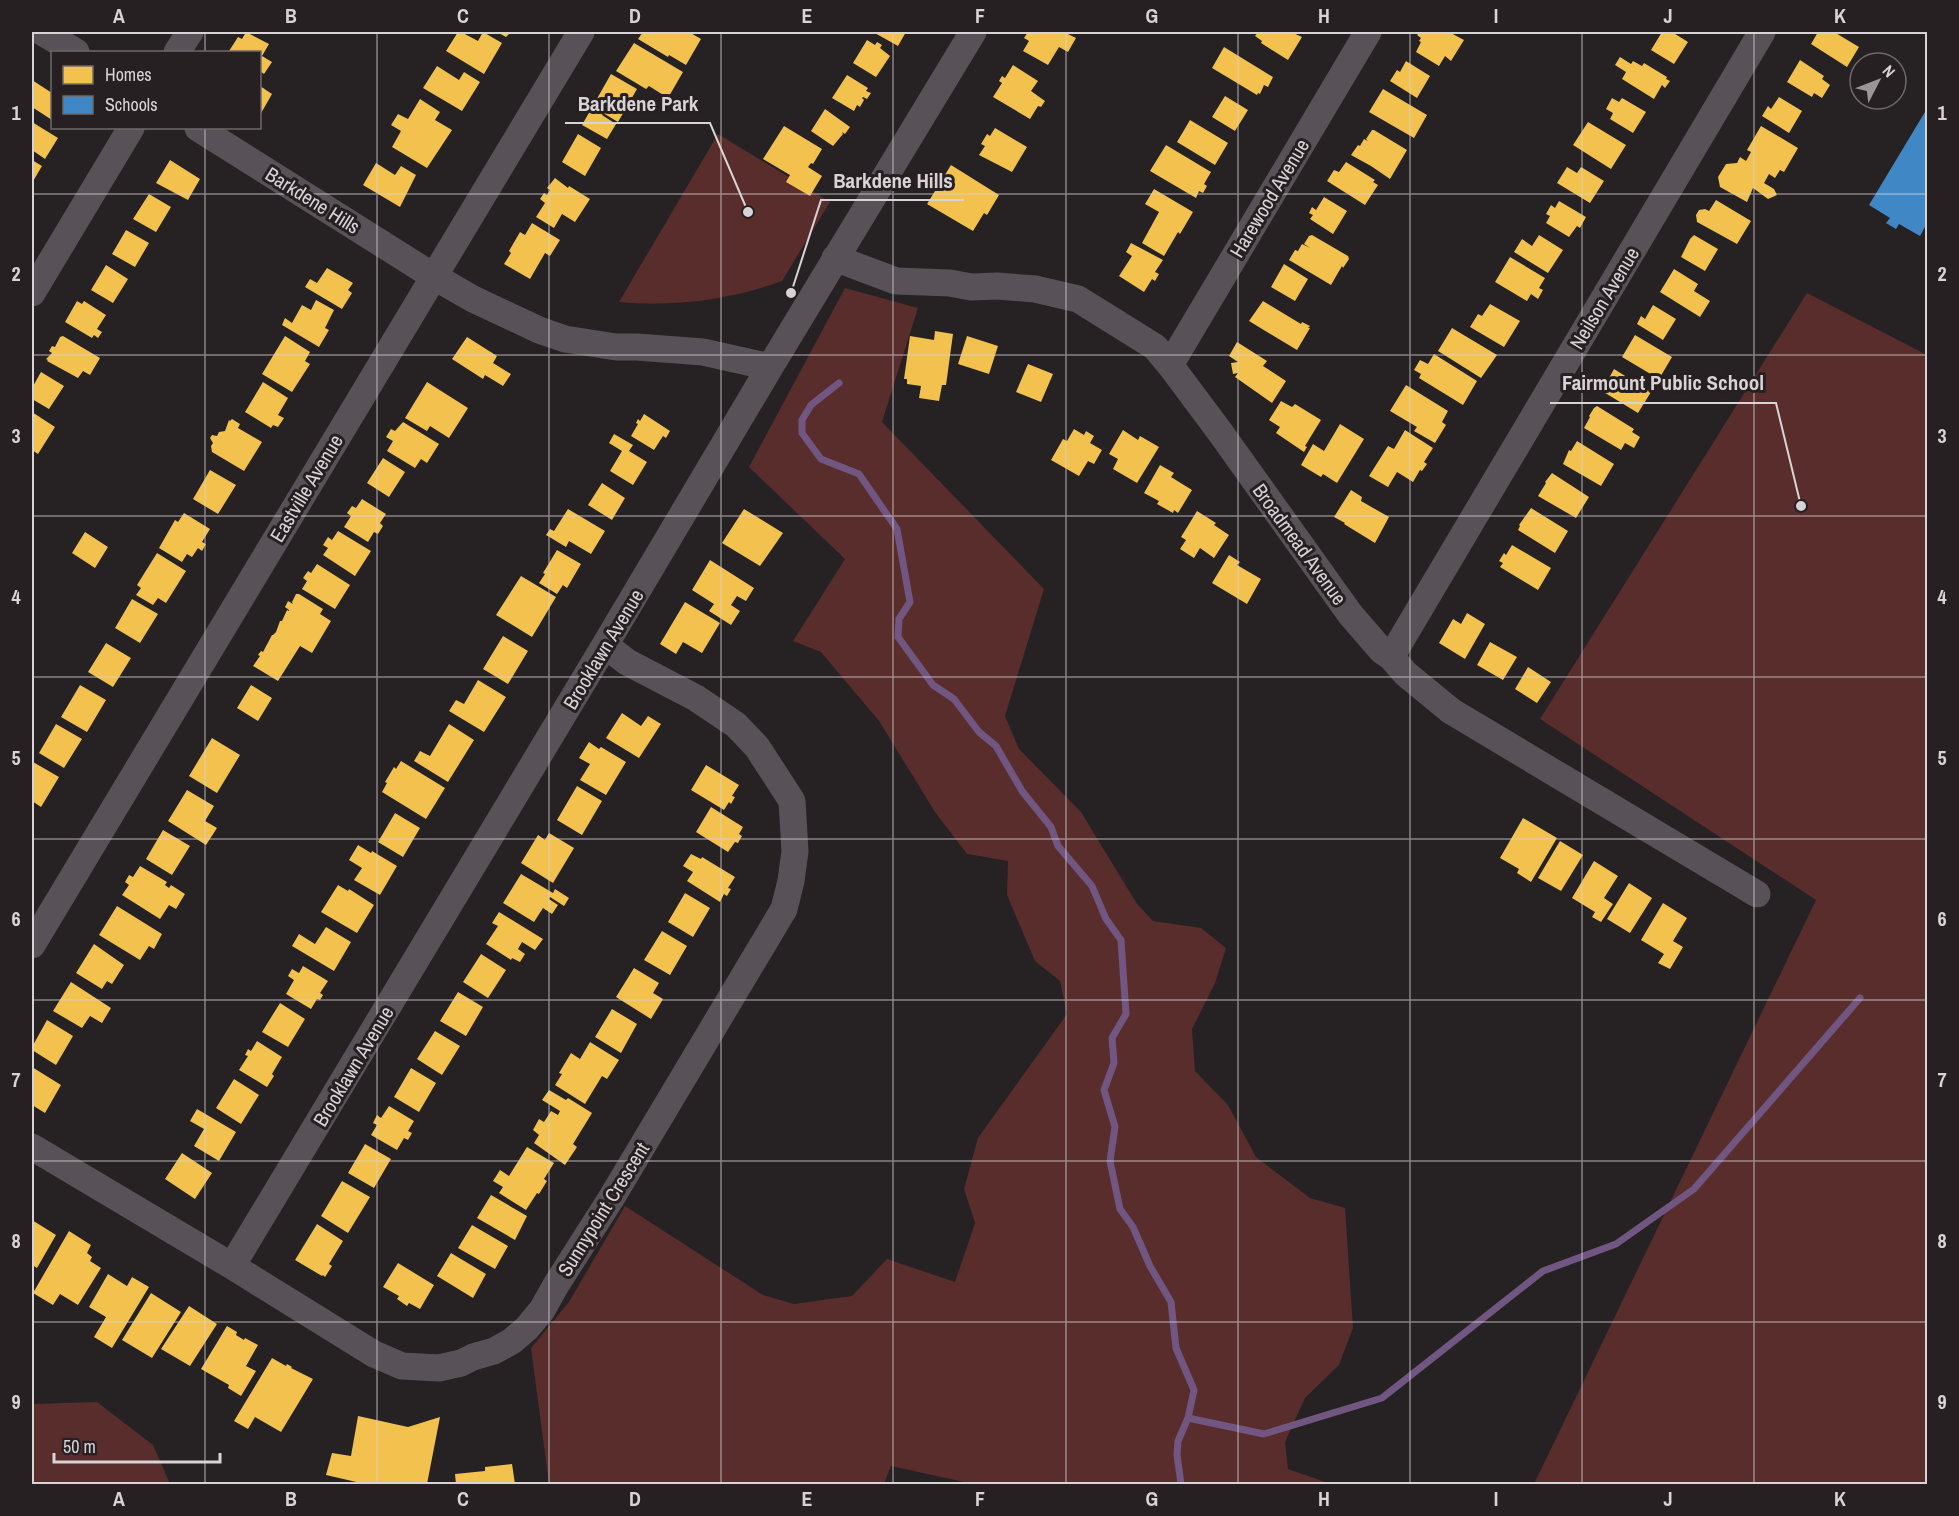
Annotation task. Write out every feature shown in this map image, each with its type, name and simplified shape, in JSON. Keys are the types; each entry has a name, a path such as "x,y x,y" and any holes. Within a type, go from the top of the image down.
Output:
{"street":[{"path":"42,32 74,51"},
{"path":"178,51 190,32"},
{"name":"Eastville Avenue","path":"32,945 581,32"},
{"name":"Brooklawn Avenue","path":"232,1266 835,258 973,32"},
{"name":"Harewood Avenue","path":"1170,365 1368,32"},
{"name":"Neilson Avenue","path":"1391,657 1762,32"},
{"path":"32,293 130,129"},
{"name":"Barkdene Hills","path":"200,129 433,276 473,299 539,330 565,339 616,347 703,352 770,367"},
{"name":"Broadmead Avenue","path":"835,258 896,281 1035,289 1078,299 1155,347 1350,614 1406,675 1451,711 1757,894"},
{"name":"Sunnypoint Crescent","path":"32,1147 374,1354 402,1366 439,1368 494,1351 512,1341 527,1328 542,1310 618,1187 784,909 795,850 792,801 757,747 736,725 696,698 627,662 605,645"}],"shaded area":[{"path":"718,134 830,202 782,281 742,293 681,303 619,302"},
{"path":"845,288 918,308 882,422 1044,589 1005,716 1019,749 1081,812 1137,904 1153,921 1201,928 1226,948 1215,983 1192,1029 1195,1071 1228,1105 1256,1157 1310,1198 1345,1208 1353,1328 1339,1365 1305,1398 1285,1442 1288,1469 1331,1484 973,1484 891,1466 884,1484 549,1484 531,1348 569,1302 625,1206 763,1295 794,1304 852,1296 887,1259 955,1282 975,1223 964,1189 978,1138 1067,1014 1060,981 1035,961 1007,895 1008,861 967,854 935,812 879,721 821,652 793,641 845,559 749,467"},
{"path":"1807,293 1927,355 1927,1484 1534,1484 1816,900 1540,719"},
{"path":"97,1402 153,1445 170,1484 32,1484 32,1404"}],"building: Homes":[{"path":"246,32 269,44 262,56 272,62 264,74 261,72 261,51 229,51 238,37 242,39"},
{"path":"458,32 478,41 483,32 502,43 484,74 446,51"},
{"path":"497,32 511,32 506,37"},
{"path":"643,32 689,32 701,39 686,65 638,39"},
{"path":"873,32 906,32 898,46"},
{"path":"1028,32 1064,32 1076,38 1068,52 1059,47 1048,65 1023,51 1029,41 1024,38"},
{"path":"1258,32 1291,32 1302,37 1288,60 1261,43 1262,41 1255,36"},
{"path":"1420,32 1449,32 1464,40 1451,61 1445,56 1439,66 1416,52 1421,42 1419,41 1421,38 1417,35"},
{"path":"1662,32 1672,32 1688,42 1674,64 1651,50"},
{"path":"1818,32 1834,32 1859,47 1857,51 1848,51 1847,67 1811,44"},
{"path":"867,40 875,45 877,42 882,45 880,48 890,56 876,77 853,63"},
{"path":"634,43 683,72 668,98 649,86 646,89 616,71"},
{"path":"1224,47 1273,77 1268,87 1264,85 1260,94 1257,95 1212,68"},
{"path":"1620,57 1631,64 1633,61 1642,66 1644,63 1670,81 1665,88 1662,85 1654,99 1622,79 1626,72 1615,65"},
{"path":"1800,60 1824,76 1822,79 1830,85 1822,98 1814,93 1812,97 1787,82"},
{"path":"1406,61 1430,76 1417,98 1390,81 1397,70 1400,72"},
{"path":"1013,65 1038,81 1031,91 1045,101 1041,107 1038,106 1030,119 993,97 1002,83 999,81 1002,76 1005,78"},
{"path":"437,66 459,80 464,72 480,82 462,111 423,88"},
{"path":"611,74 637,89 618,122 603,113 602,115 616,124 607,139 582,125"},
{"path":"847,75 868,88 866,91 871,93 867,99 862,98 864,100 860,107 857,105 854,111 832,98"},
{"path":"32,80 51,92 51,119 32,107"},
{"path":"261,87 272,94 261,113"},
{"path":"1383,89 1427,115 1414,138 1369,112"},
{"path":"1225,96 1248,110 1235,131 1212,117"},
{"path":"1779,97 1802,111 1789,133 1762,116 1768,106 1771,109"},
{"path":"1612,98 1619,102 1622,98 1646,112 1633,133 1610,119 1613,113 1606,109"},
{"path":"420,99 440,112 435,120 452,130 427,168 392,147 401,131 391,125 398,114 408,119"},
{"path":"825,109 850,127 845,134 842,132 843,134 833,146 811,131"},
{"path":"1190,120 1228,143 1215,165 1177,142"},
{"path":"32,122 58,138 45,159 32,150"},
{"path":"1588,122 1626,145 1611,169 1573,145"},
{"path":"784,126 822,149 813,164 811,163 808,167 822,176 810,196 786,182 790,175 763,159"},
{"path":"1761,126 1798,148 1784,172 1780,170 1775,178 1769,174 1764,183 1774,189 1777,195 1768,199 1753,188 1747,202 1720,187 1718,177 1726,164 1737,163 1740,157 1746,161 1751,152 1747,150"},
{"path":"995,128 1027,147 1012,172 979,155 985,146 981,144 987,134 990,136"},
{"path":"1372,130 1407,150 1390,179 1351,155 1364,139 1368,141 1366,139"},
{"path":"578,134 601,148 585,176 562,162"},
{"path":"1166,145 1211,172 1204,184 1207,186 1203,193 1199,191 1196,198 1150,171"},
{"path":"32,160 42,166 32,183"},
{"path":"170,160 200,179 188,200 156,183"},
{"path":"1346,162 1375,180 1373,182 1378,185 1365,205 1327,181 1334,170 1339,172"},
{"path":"376,163 395,175 401,166 416,175 400,207 363,185"},
{"path":"951,165 999,195 987,215 984,213 973,231 927,204"},
{"path":"1567,167 1577,173 1581,167 1604,181 1590,203 1557,183"},
{"path":"555,178 568,188 569,186 590,199 575,222 562,214 554,228 536,217 545,203 540,199 544,193 547,195 550,190 547,188"},
{"path":"1154,189 1193,212 1164,256 1142,243 1159,212 1145,204"},
{"path":"149,194 171,207 156,232 133,219"},
{"path":"1324,197 1347,211 1333,234 1310,219 1313,215 1309,213 1312,207 1316,210"},
{"path":"1716,200 1751,221 1737,244 1697,222 1696,215 1699,210 1709,211"},
{"path":"1559,201 1586,217 1580,228 1577,226 1569,237 1546,223 1550,216 1546,214 1551,205 1555,208"},
{"path":"532,223 560,240 550,256 545,253 530,279 504,264 520,232 525,235"},
{"path":"126,230 149,243 135,267 112,254"},
{"path":"1312,235 1348,256 1349,259 1331,285 1289,260 1302,244 1310,248 1304,244"},
{"path":"1539,235 1563,250 1548,273 1514,252 1522,239 1532,246"},
{"path":"1694,235 1718,249 1705,271 1681,257"},
{"path":"1131,243 1163,260 1155,272 1159,274 1155,281 1152,279 1144,292 1119,276 1132,256 1126,252"},
{"path":"1510,257 1545,278 1539,288 1543,290 1538,299 1531,294 1527,301 1495,282"},
{"path":"1284,264 1308,279 1295,301 1271,287"},
{"path":"106,265 128,279 113,303 91,290"},
{"path":"327,268 353,283 348,290 352,293 342,309 305,287 310,279 317,283"},
{"path":"1674,269 1698,284 1694,291 1710,301 1700,317 1660,292"},
{"path":"316,300 334,310 325,328 329,330 319,347 282,325 285,318 292,323 302,305 311,310"},
{"path":"77,301 82,304 84,301 106,315 97,329 102,332 98,338 94,335 92,338 65,322"},
{"path":"1263,301 1301,324 1302,322 1310,326 1297,350 1249,321"},
{"path":"1490,304 1520,321 1504,347 1470,327 1478,314 1482,316"},
{"path":"1653,305 1676,319 1663,340 1637,324 1641,316 1645,319"},
{"path":"1452,328 1497,355 1481,378 1438,351"},
{"path":"935,331 953,334 946,385 942,385 939,401 919,398 921,386 907,384 907,379 904,379 910,336 934,340"},
{"path":"1635,335 1672,357 1659,379 1622,357"},
{"path":"63,336 100,358 90,375 83,371 78,378 47,361 46,359 52,353 49,351 52,346 55,347 60,337"},
{"path":"285,336 310,352 305,361 310,364 292,392 262,374"},
{"path":"967,336 998,346 989,374 958,364"},
{"path":"467,337 497,356 493,363 511,374 503,386 485,375 483,379 452,359"},
{"path":"1237,342 1267,361 1263,366 1286,381 1272,403 1235,377 1238,373 1233,374 1231,363 1238,362 1229,356"},
{"path":"1434,354 1477,381 1463,405 1419,378 1421,374 1414,370 1420,360 1428,364"},
{"path":"1028,364 1053,374 1041,402 1016,392"},
{"path":"1614,369 1651,392 1638,413 1602,391"},
{"path":"41,372 64,386 49,409 32,399 32,388"},
{"path":"263,382 288,398 278,415 284,418 278,427 273,425 271,428 245,412"},
{"path":"427,382 468,408 449,438 430,426 427,431 405,418"},
{"path":"1406,385 1448,411 1442,422 1446,425 1435,443 1414,431 1417,427 1390,411"},
{"path":"1281,401 1292,407 1295,404 1321,420 1305,446 1307,447 1304,452 1276,433 1280,427 1269,420"},
{"path":"1597,406 1634,429 1632,432 1640,437 1634,448 1625,443 1621,450 1584,428 1589,416"},
{"path":"32,412 55,427 38,454 32,450"},
{"path":"644,414 670,431 666,438 663,436 654,450 631,436 638,424 636,423 638,419 640,421"},
{"path":"232,419 240,424 238,428 262,442 244,471 212,452 213,443 210,438 212,435 217,436 219,432 225,431 229,420"},
{"path":"403,422 439,444 427,463 421,459 415,468 387,451 393,441 386,437 391,429 395,431"},
{"path":"1340,424 1364,439 1337,483 1301,465 1313,444 1324,451"},
{"path":"1074,429 1084,435 1086,431 1094,436 1090,443 1102,450 1094,464 1088,461 1079,476 1051,460 1063,439 1067,441"},
{"path":"1123,430 1138,440 1140,436 1159,447 1137,483 1113,469 1118,459 1109,454"},
{"path":"1405,430 1433,448 1424,462 1427,464 1422,471 1420,470 1413,482 1397,472 1388,487 1369,476 1388,446 1394,449"},
{"path":"614,434 633,445 629,451 647,462 633,485 610,471 622,451 609,443"},
{"path":"1577,441 1614,464 1601,486 1563,464 1569,450 1571,451"},
{"path":"383,458 405,472 389,497 367,483"},
{"path":"1160,465 1174,473 1171,477 1192,490 1178,513 1174,510 1173,513 1157,504 1159,501 1144,493"},
{"path":"210,470 236,485 218,514 193,499"},
{"path":"1552,473 1589,497 1576,518 1538,496"},
{"path":"602,483 625,498 612,520 588,505"},
{"path":"1351,490 1362,497 1361,501 1389,517 1375,543 1334,517"},
{"path":"362,499 386,514 380,523 383,526 378,534 374,532 368,542 344,527 351,516 347,513 352,506 356,508"},
{"path":"1531,508 1568,531 1555,553 1518,530"},
{"path":"568,509 605,531 591,554 569,541 566,547 546,535 550,529 554,531"},
{"path":"744,509 783,533 760,566 722,543"},
{"path":"1197,511 1229,535 1214,558 1200,548 1194,558 1180,549 1186,540 1181,537"},
{"path":"184,513 210,529 202,542 206,544 202,551 198,548 192,557 187,554 182,562 159,548 175,520 178,522"},
{"path":"338,531 371,551 355,576 323,555 328,548 323,545 328,537 332,540"},
{"path":"85,532 108,547 95,568 72,553"},
{"path":"1512,545 1551,568 1538,590 1500,567 1503,563 1499,561"},
{"path":"557,550 581,564 567,588 563,585 557,594 539,583"},
{"path":"157,553 186,571 166,603 158,598 153,605 136,595 141,588 137,585"},
{"path":"1229,555 1240,562 1237,565 1261,579 1247,604 1212,583"},
{"path":"710,560 754,588 746,601 737,596 731,605 740,611 731,625 709,611 714,604 692,590"},
{"path":"317,564 350,585 335,609 302,589 307,581 303,578 308,571 311,573"},
{"path":"521,576 556,597 532,637 496,615"},
{"path":"296,594 323,609 320,614 331,621 312,653 300,646 278,681 253,666 260,656 258,655 261,651 263,652 276,632 287,610 289,611 285,607 288,601 293,604"},
{"path":"132,599 158,614 140,643 115,628"},
{"path":"685,602 720,623 702,653 683,642 676,654 660,644"},
{"path":"1467,613 1485,624 1465,659 1439,643 1453,619 1461,624"},
{"path":"503,636 528,651 508,684 483,669"},
{"path":"1490,642 1517,657 1503,680 1477,665"},
{"path":"106,643 131,658 113,687 88,672"},
{"path":"1528,667 1551,682 1537,703 1515,689"},
{"path":"478,680 506,697 484,732 449,711 456,700 464,704"},
{"path":"80,685 106,700 87,732 61,717"},
{"path":"251,685 272,698 258,721 237,708"},
{"path":"622,713 641,726 648,716 661,724 639,758 606,738"},
{"path":"56,724 82,739 64,768 39,753"},
{"path":"449,724 474,740 448,782 414,761 420,751 430,756"},
{"path":"212,738 240,755 217,793 189,776"},
{"path":"589,742 626,762 606,795 580,780 590,764 579,758"},
{"path":"401,761 445,788 426,819 382,792 394,767 396,769"},
{"path":"33,762 59,777 41,807 32,801"},
{"path":"706,765 739,785 732,796 735,797 731,804 729,802 724,810 691,790"},
{"path":"577,786 602,801 582,835 557,820"},
{"path":"187,790 214,806 205,821 217,828 206,845 168,821"},
{"path":"711,807 743,827 738,843 735,842 728,852 696,832"},
{"path":"395,813 420,828 403,857 378,842"},
{"path":"1523,818 1557,838 1531,882 1517,873 1519,869 1500,858"},
{"path":"163,830 190,846 172,875 146,859"},
{"path":"549,833 574,848 553,883 521,863 538,835 545,840"},
{"path":"1560,841 1583,855 1561,891 1538,878"},
{"path":"358,845 397,866 380,895 354,880 362,868 349,860"},
{"path":"691,854 701,859 702,857 735,877 728,888 731,889 727,896 724,894 720,902 687,881 693,872 683,866"},
{"path":"1594,861 1618,876 1604,898 1613,904 1601,922 1592,917 1595,912 1572,898"},
{"path":"140,866 167,882 165,885 169,888 171,885 185,894 176,909 169,905 160,919 122,895 129,885 125,882 129,875 133,877"},
{"path":"521,874 553,893 555,889 569,898 564,906 550,897 549,899 558,905 552,914 543,908 534,922 503,903"},
{"path":"1629,883 1652,898 1630,933 1607,919"},
{"path":"338,885 348,891 349,889 374,905 357,933 321,912"},
{"path":"685,893 710,908 693,937 668,922"},
{"path":"1663,903 1687,918 1673,941 1683,947 1670,969 1658,963 1664,954 1641,940"},
{"path":"117,906 162,934 154,949 149,946 140,960 99,935"},
{"path":"499,912 543,939 535,950 522,942 518,949 525,954 520,962 512,958 511,960 486,944 498,926 492,923"},
{"path":"326,927 351,942 334,971 292,946 299,934 315,944"},
{"path":"662,931 687,946 670,975 644,960"},
{"path":"94,944 124,965 112,984 107,981 102,989 76,973"},
{"path":"481,954 506,970 488,998 463,982"},
{"path":"303,966 328,981 320,993 323,995 320,1000 317,999 311,1009 286,994 294,980 288,976 292,969 299,973"},
{"path":"634,968 659,983 653,993 663,999 651,1019 616,997"},
{"path":"71,982 111,1008 102,1023 90,1016 82,1028 53,1011"},
{"path":"458,992 483,1007 466,1036 440,1021"},
{"path":"280,1003 305,1019 288,1047 262,1032"},
{"path":"612,1009 637,1024 621,1053 595,1037"},
{"path":"47,1020 73,1036 56,1065 32,1050"},
{"path":"435,1031 460,1046 442,1075 417,1059"},
{"path":"257,1041 282,1057 267,1087 239,1070 248,1056 245,1055 248,1049 251,1051"},
{"path":"590,1042 619,1060 607,1079 602,1076 585,1104 555,1085 571,1053 580,1059"},
{"path":"32,1067 61,1085 45,1113 32,1105"},
{"path":"411,1068 436,1083 419,1112 394,1097"},
{"path":"234,1079 259,1095 241,1124 216,1108"},
{"path":"549,1090 566,1100 568,1098 592,1113 573,1144 577,1147 565,1165 534,1143 539,1135 533,1130 539,1119 544,1122 551,1111 558,1115 560,1111 542,1100"},
{"path":"389,1106 414,1121 408,1131 412,1133 408,1140 404,1138 397,1150 371,1135 377,1125 373,1123 377,1115 381,1118"},
{"path":"197,1109 236,1132 219,1161 194,1146 204,1129 190,1121"},
{"path":"365,1144 391,1159 374,1188 348,1173"},
{"path":"527,1147 554,1163 544,1179 547,1181 526,1210 499,1193 503,1187 493,1181 500,1170 509,1176"},
{"path":"182,1153 212,1173 195,1199 165,1179"},
{"path":"342,1181 370,1197 348,1233 321,1216"},
{"path":"491,1195 527,1216 515,1240 477,1218"},
{"path":"32,1220 56,1235 37,1268 32,1265"},
{"path":"317,1224 343,1241 329,1264 332,1266 325,1277 295,1260"},
{"path":"472,1225 508,1246 495,1269 458,1248"},
{"path":"69,1231 91,1245 87,1253 92,1257 90,1261 101,1268 78,1305 60,1294 53,1305 33,1293"},
{"path":"451,1253 486,1274 473,1298 437,1276"},
{"path":"398,1263 434,1285 420,1309 409,1303 407,1306 397,1299 399,1296 383,1287"},
{"path":"108,1274 127,1286 132,1277 149,1287 112,1348 94,1337 106,1317 89,1307"},
{"path":"151,1293 181,1312 152,1358 122,1340"},
{"path":"189,1306 217,1324 190,1366 161,1349"},
{"path":"227,1326 244,1340 245,1338 258,1345 246,1366 256,1371 241,1396 228,1388 229,1385 201,1369"},
{"path":"272,1358 313,1379 281,1432 255,1417 248,1429 234,1421"},
{"path":"358,1416 408,1427 440,1417 427,1484 365,1484 326,1475 332,1453 351,1456"},
{"path":"512,1464 515,1484 456,1484 455,1474 485,1471 485,1467"}],"building: Schools":[{"path":"1928,107 1928,226 1926,225 1920,236 1899,224 1896,229 1886,223 1890,218 1869,205"}],"waterway":[{"path":"839,383 811,405 802,420 802,433 821,459 859,474 897,529 910,602 899,619 898,637 933,685 954,699 979,732 996,746 1022,791 1051,827 1058,846 1092,886 1106,919 1121,940 1126,1014 1112,1038 1114,1063 1104,1090 1115,1127 1110,1161 1120,1209 1133,1227 1150,1266 1171,1302 1176,1348 1194,1390 1188,1418 1178,1441 1177,1455 1181,1484"},
{"path":"1188,1418 1264,1434 1382,1398 1543,1271 1616,1244 1694,1189 1860,998"}],"place":[{"name":"Barkdene Park","path":"748,212"},
{"name":"Barkdene Hills","path":"791,293"},
{"name":"Fairmount Public School","path":"1801,506"}]}
